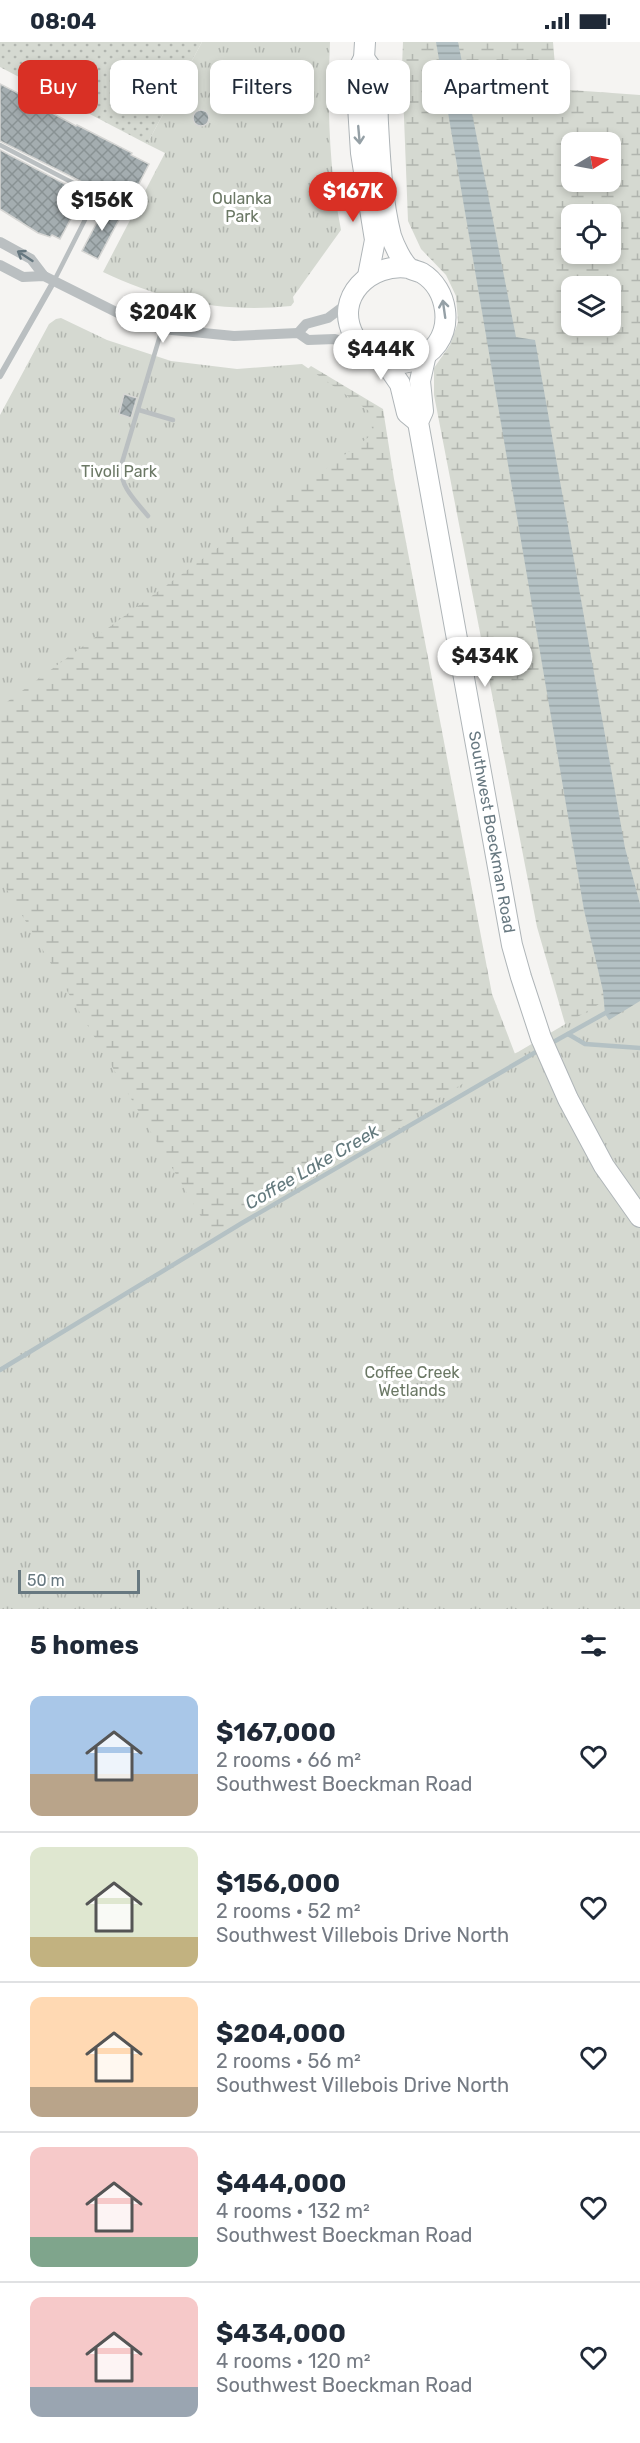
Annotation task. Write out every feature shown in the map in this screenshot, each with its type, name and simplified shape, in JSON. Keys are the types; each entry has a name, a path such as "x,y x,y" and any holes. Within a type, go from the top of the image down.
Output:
{"main road":[{"path":"365,50 375,74 379,148 392,237 409,268"},
{"path":"365,50 356,74 362,162 375,240 368,276"},
{"path":"359,345 349,321 351,301 357,287 368,276 390,267 409,268"},
{"name":"Southwest Boeckman Road","path":"409,268 424,274 435,284 446,310 446,320 440,338 426,354 420,381 423,411 417,422"},
{"name":"Southwest Boeckman Road","path":"359,345 368,354 385,362 400,384 407,413 417,422 512,945 521,977 550,1060 592,1145 640,1217"},
{"path":"385,362 404,363 426,354"}],"street":[{"path":"0,242 32,258 49,279"},
{"path":"0,265 23,277 49,279 136,322 162,329 234,336 298,333 308,340 334,339 359,345"},
{"path":"0,376 49,279"},
{"path":"298,333 306,324 328,318 351,301"}],"lane":[{"path":"0,146 127,211"},
{"path":"49,279 97,196"},
{"path":"148,516 124,486 121,466 162,329"},
{"path":"139,410 173,420"}],"green space":[{"path":"0,42 202,42 192,60 110,60 110,114 163,114 147,144 90,114 98,114 98,60 18,60 18,76 0,67"},
{"name":"Oulanka Park","path":"202,42 330,42 330,60 326,60 326,114 330,114 334,183 341,230 293,297 294,302 291,306 242,308 194,302 148,291 103,272 165,153 147,144 163,114 198,114 198,60 192,60"},
{"path":"403,42 553,42 555,60 422,60 422,114 570,114 570,90 640,95 640,1174 568,1034 537,927 434,395 434,368 450,345 458,322 456,296 446,275 421,249 408,221 404,114 410,114 410,60 402,60"},
{"name":"Tivoli Park","path":"61,318 107,340 171,361 237,369 302,364 369,411 373,434 0,707 0,415 49,324"},
{"path":"311,366 383,409 394,479 492,994 555,1158 640,1609 0,1609 0,655"},
{"name":"Coffee Creek Wetlands","path":"0,878 212,1235 507,1057 640,980 640,1609 0,1609"}],"shaded area":[{"path":"436,42 458,42 462,60 439,60"},
{"path":"448,114 472,114 516,337 535,340 625,848 640,904 640,1001 609,1020 605,1014 603,991 584,910"}],"building":[{"path":"0,84 18,93 18,114 54,114 132,153 131,155 149,164 128,205 0,141"},
{"path":"198,110 204,110 209,115 209,121 204,126 198,126 193,121 193,115 198,114"},
{"path":"0,150 84,194 60,239 38,233 0,209"},
{"path":"106,205 122,214 98,259 82,251"},
{"path":"124,394 137,398 131,418 119,414"}],"waterway":[{"name":"Coffee Lake Creek","path":"548,1045 609,1011"},
{"path":"568,1034 585,1044 640,1048"},
{"name":"Coffee Lake Creek","path":"0,1370 242,1223 541,1049"}]}
